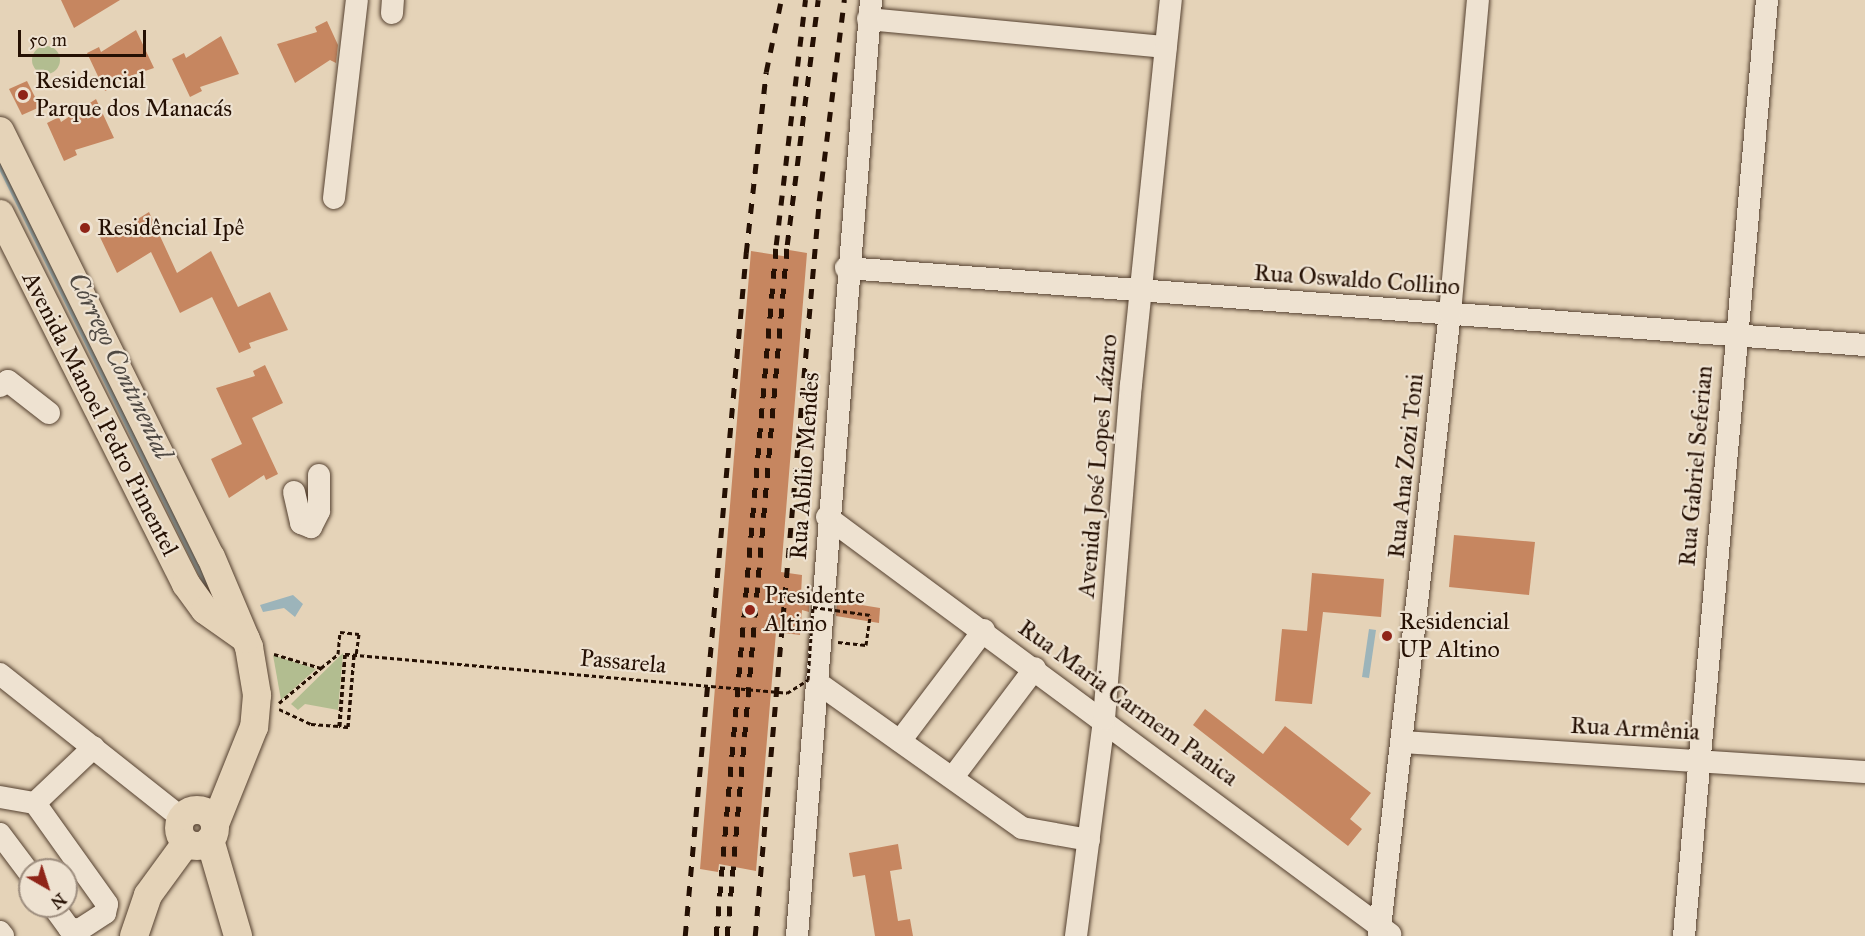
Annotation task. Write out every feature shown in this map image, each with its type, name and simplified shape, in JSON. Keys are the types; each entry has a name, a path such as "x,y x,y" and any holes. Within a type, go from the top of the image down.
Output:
{"main road":[{"name":"Avenida Manoel Pedro Pimentel","path":"0,131 219,610"},
{"name":"Avenida Manoel Pedro Pimentel","path":"0,214 186,584 219,610 247,643"},
{"path":"134,936 148,896 198,830 223,792 254,727 257,695 247,643"},
{"path":"198,830 216,869 238,936"}],"street":[{"path":"334,198 357,0"},
{"name":"Avenida José Lopes Lázaro","path":"1076,936 1104,718 1141,291 1171,0"},
{"name":"Rua Ana Zozi Toni","path":"1384,933 1402,741 1450,313 1478,0"},
{"name":"Rua Gabriel Seferian","path":"1683,936 1700,759 1734,337 1767,0"},
{"path":"869,9 1166,47"},
{"name":"Rua Abílio Mendes","path":"797,936 818,683 827,517 846,268 869,9"},
{"name":"Rua Oswaldo Collino","path":"846,268 1450,313 1734,337 1865,345"},
{"path":"0,386 8,381 49,413"},
{"path":"294,492 301,523 311,527 319,511 320,474"},
{"name":"Rua Maria Carmem Panica","path":"827,517 1104,718 1384,933"},
{"path":"900,741 984,630"},
{"path":"953,777 1035,668"},
{"path":"0,674 198,830"},
{"path":"818,683 1022,828 1089,840"},
{"name":"Rua Armênia","path":"1402,741 1700,759 1865,772"},
{"path":"35,803 94,747"},
{"path":"0,797 35,803 74,858"},
{"path":"0,834 18,858"},
{"path":"62,918 69,928 79,930 105,913 107,904 78,863"},
{"path":"0,932 3,936"}],"path":[{"name":"Passarela","path":"356,655 791,693 804,687 809,676 813,607 870,615 866,645 820,641"},
{"path":"339,726 345,654 354,655 348,727 340,726 345,664 345,654 356,655 358,634 340,632 338,654 274,707 312,724 348,727 354,655 345,654 342,695"},
{"path":"247,643 321,668"}],"green space":[{"path":"46,46 56,50 60,60 56,70 46,74 36,70 32,60 36,50"},
{"path":"343,653 338,710 305,704 298,710 291,704"},
{"path":"273,655 316,669 281,700"}],"water":[{"path":"293,595 303,604 295,617 284,608 263,612 260,605"},
{"path":"1369,629 1376,630 1369,678 1362,677"}],"building":[{"path":"61,0 120,0 74,28"},
{"path":"327,21 338,45 336,63 330,60 295,83 277,44 317,32 315,27"},
{"path":"136,30 154,68 115,81 117,86 105,91 87,53 99,47 101,52"},
{"path":"221,36 239,74 200,87 202,91 190,97 172,59 184,53 186,58"},
{"name":"Residencial Parque dos Manacás","path":"27,81 40,107 22,115 9,89"},
{"path":"96,99 114,138 75,150 77,155 64,161 47,123 59,117 61,122"},
{"path":"149,212 177,273 211,251 238,307 270,292 288,330 249,343 251,348 239,353 212,297 180,313 151,252 117,273 99,235 112,229 114,234"},
{"path":"789,250 807,253 781,572 802,575 801,595 810,596 809,612 802,610 800,635 776,632 756,871 719,864 718,872 700,869 751,251 789,257"},
{"path":"265,365 283,403 252,418 278,474 266,480 264,475 229,498 211,459 242,444 216,388 255,376 253,371"},
{"path":"1454,535 1535,542 1529,595 1449,587"},
{"path":"1312,573 1384,579 1381,617 1323,612 1312,704 1275,701 1282,629 1307,631"},
{"path":"837,601 880,608 879,623 836,616"},
{"path":"1205,709 1263,754 1285,726 1371,793 1350,819 1362,829 1348,846 1193,725"},
{"path":"898,844 902,869 890,871 898,921 910,919 913,936 875,936 865,875 853,877 849,853"}],"waterway":[{"name":"Córrego Continental","path":"0,166 205,583"}],"railway":[{"path":"685,936 746,253 766,72 781,0"},
{"path":"716,936 776,245 805,0"},
{"path":"727,936 787,245 818,0"},
{"path":"755,936 819,201 844,0"}],"place":[{"name":"Residencial Parque dos Manacás","path":"23,95"},
{"name":"Residêncial Ipê","path":"85,228"},
{"name":"Presidente Altino","path":"750,610"},
{"name":"Residencial UP Altino","path":"1387,636"}]}
